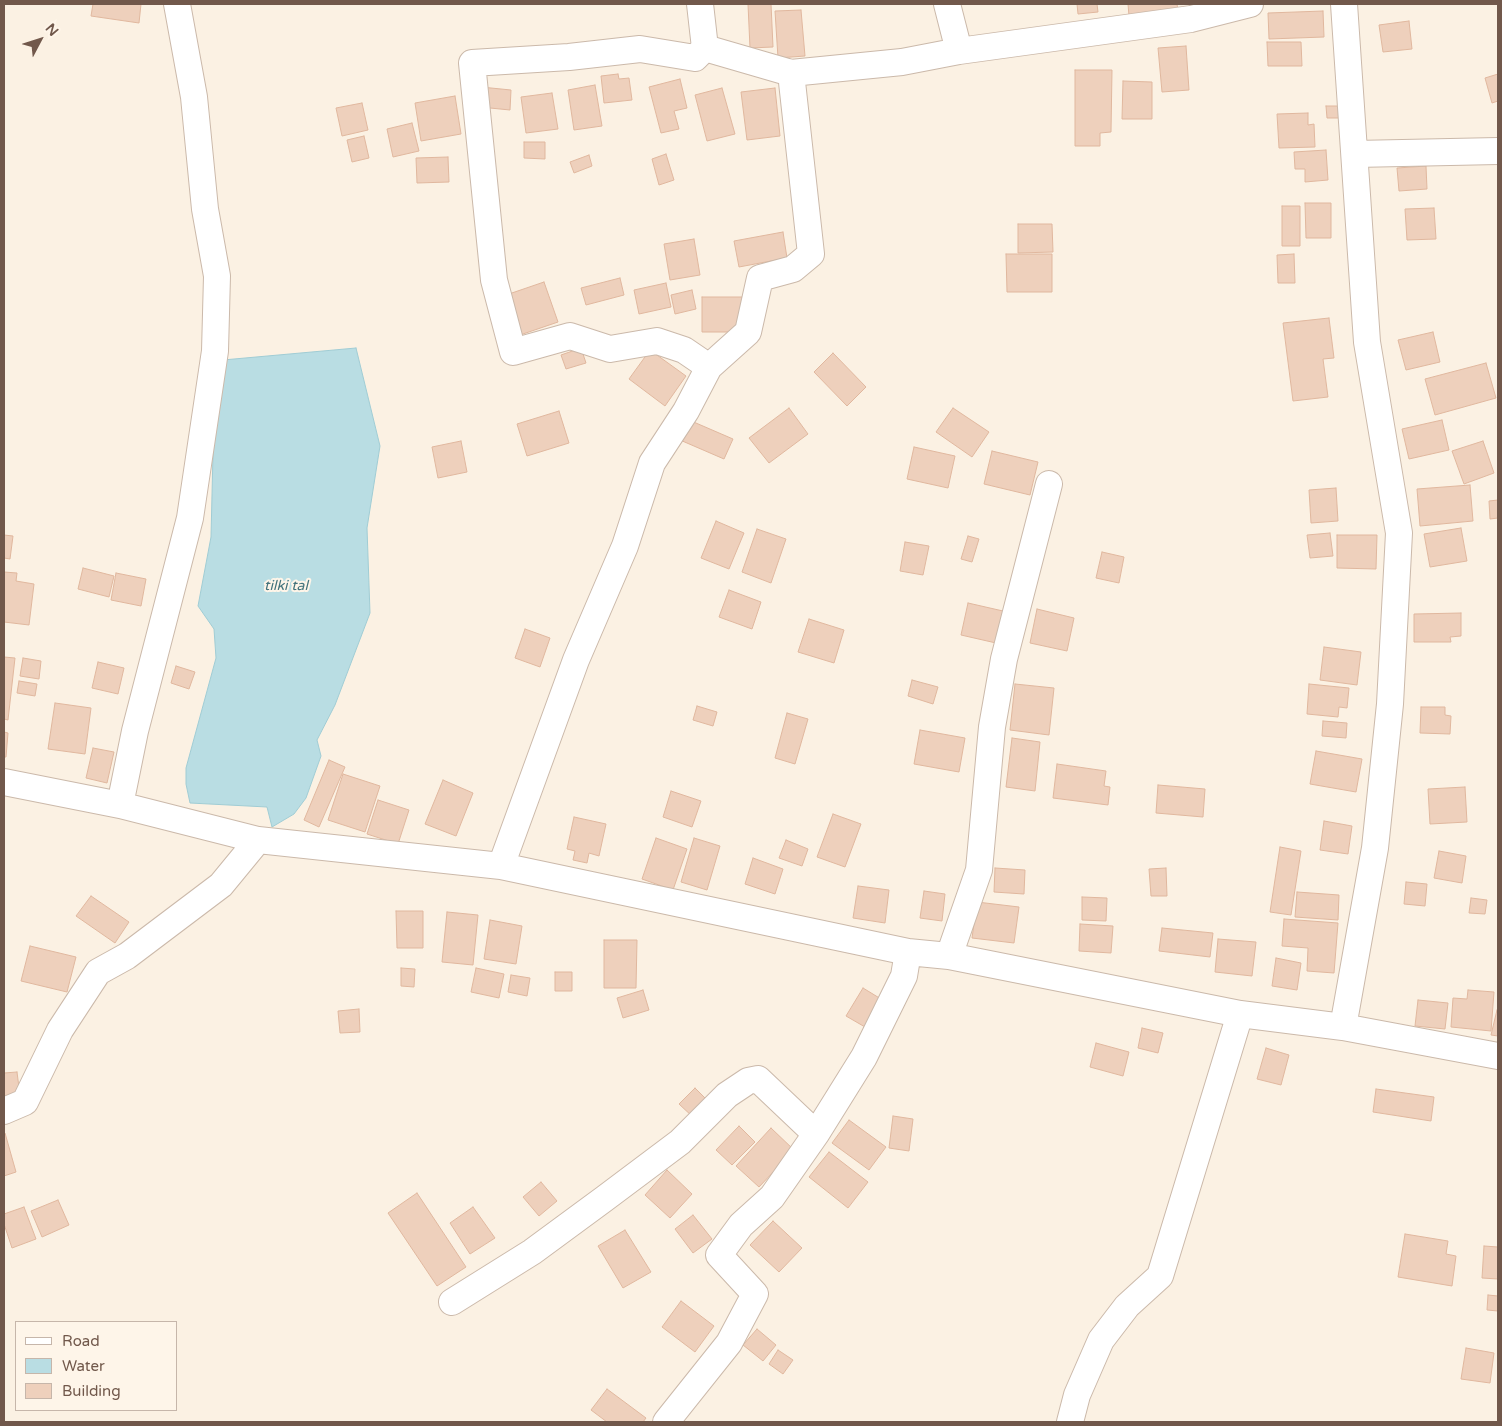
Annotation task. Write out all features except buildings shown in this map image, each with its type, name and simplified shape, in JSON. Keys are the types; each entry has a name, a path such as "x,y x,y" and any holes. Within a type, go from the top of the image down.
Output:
{"street":[{"path":"120,805 135,732 190,518 215,351 217,276 204,209 194,97 177,4"},
{"path":"700,4 705,48"},
{"path":"947,4 959,51"},
{"path":"705,48 791,73 902,62 959,51 1191,18 1250,4"},
{"path":"1343,1027 1375,848 1390,704 1399,533 1367,342 1344,4"},
{"path":"705,48 695,58 640,49 569,58 472,63 494,280 513,352 570,336 610,349 658,341 684,350 709,367"},
{"path":"501,866 576,660 625,546 652,463 686,411 709,367 748,332 760,278 793,269 811,254 791,73"},
{"path":"1355,154 1498,150"},
{"path":"949,956 979,870 992,727 1004,659 1049,484"},
{"path":"4,782 120,805 258,840 501,866 908,952 949,956 1240,1014 1343,1027 1498,1056"},
{"path":"4,1111 25,1102 60,1030 98,972 127,956 220,884 258,840"},
{"path":"666,1422 729,1343 755,1294 719,1255 742,1225 772,1197 816,1134 864,1057 904,976 908,952"},
{"path":"1070,1422 1077,1395 1101,1340 1127,1306 1160,1276 1240,1014"},
{"path":"452,1302 532,1252 604,1199 680,1142 728,1095 748,1081 758,1079 816,1134"}],"water":[{"name":"tilki tal","path":"356,348 380,446 367,528 370,613 335,705 317,740 321,756 306,798 294,814 272,827 267,807 190,803 186,784 186,768 216,658 214,629 198,606 211,537 213,453 223,360"}]}
